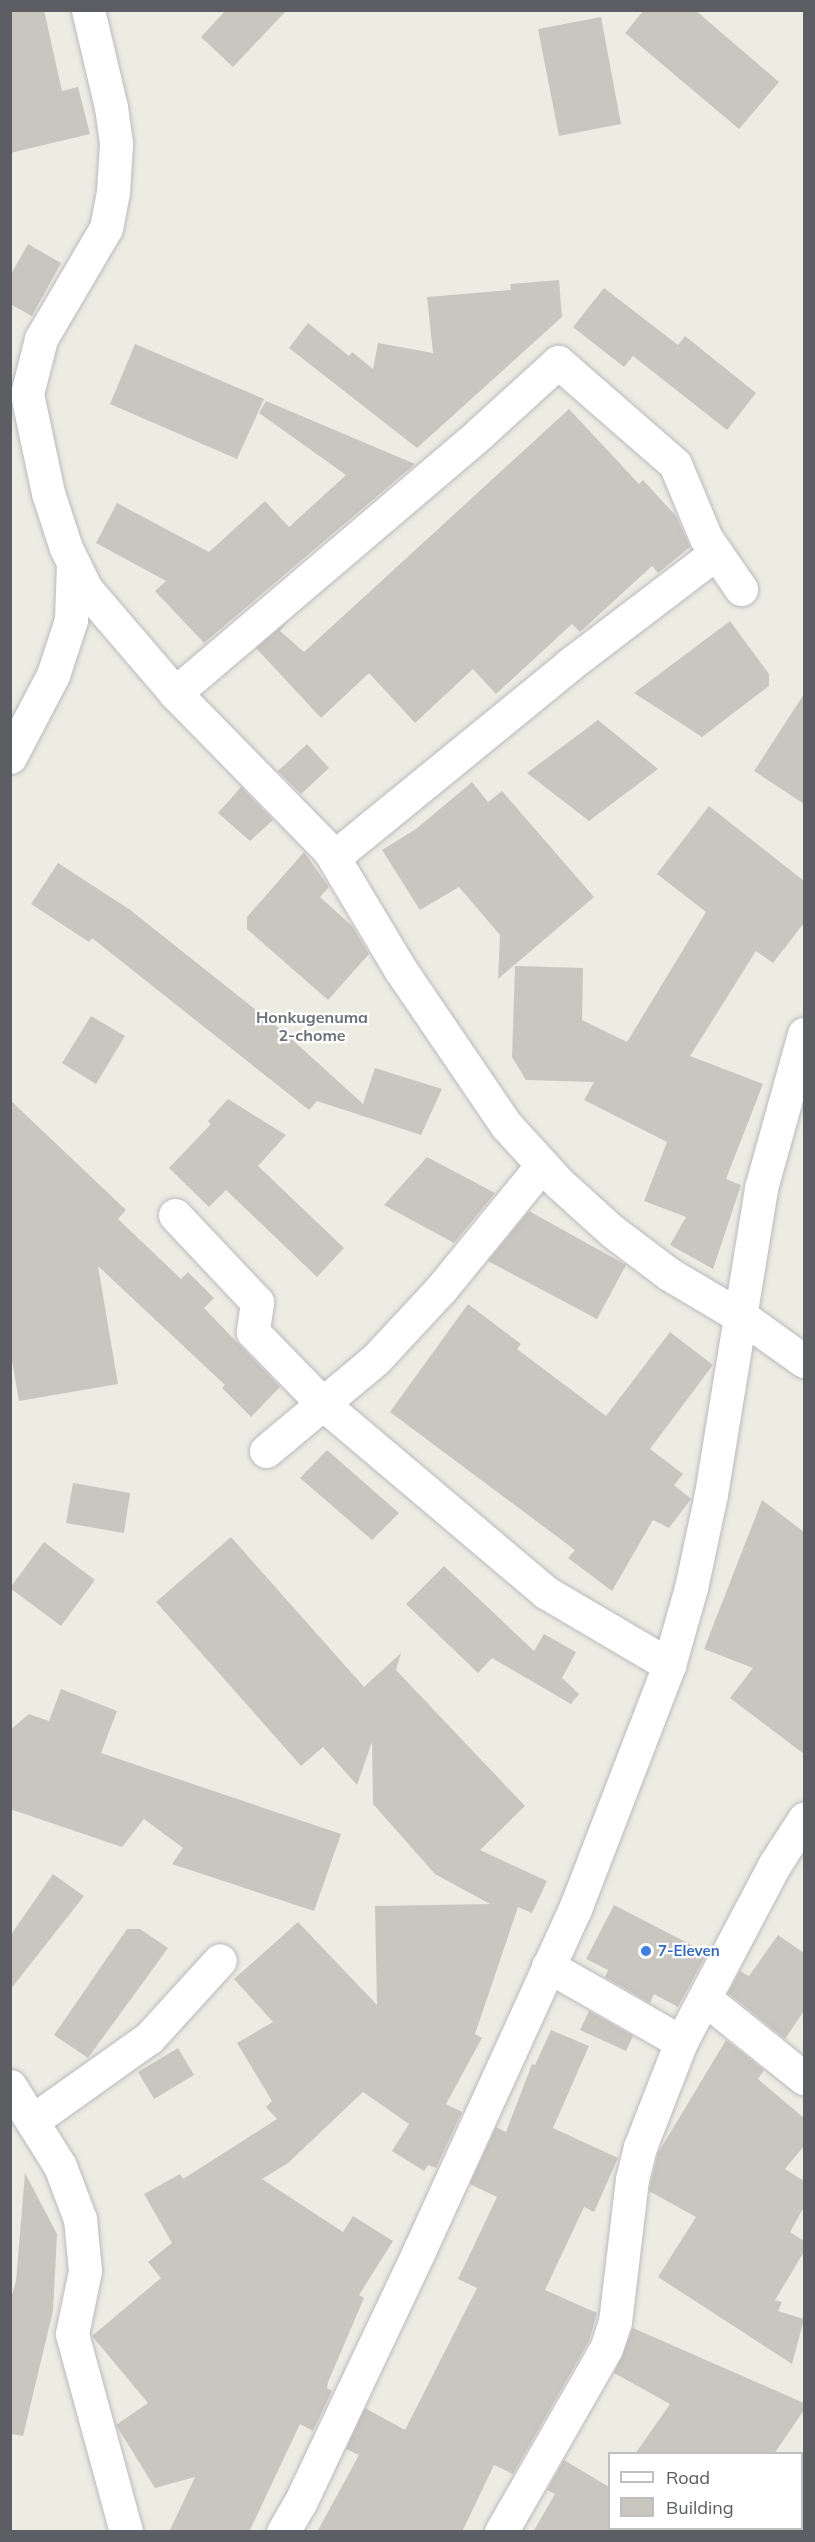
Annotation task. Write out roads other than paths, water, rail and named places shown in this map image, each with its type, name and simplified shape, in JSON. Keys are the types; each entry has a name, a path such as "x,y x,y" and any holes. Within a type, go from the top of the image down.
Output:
{"street":[{"path":"88,10 113,116 116,144 113,192 106,228 40,339 20,362 32,429 48,493 73,562 86,589 175,693 304,822 334,857 400,969 506,1125 542,1166 612,1232 669,1274 739,1316 804,1361"},
{"path":"175,693 479,434 558,362 675,464 716,553 741,588"},
{"path":"334,857 568,665 716,553"},
{"path":"10,757 53,675 71,620 73,562"},
{"path":"283,2532 300,2503 405,2281 575,1909 669,1665 691,1588 711,1494 762,1188 804,1034"},
{"path":"266,1451 376,1359 441,1289 542,1166"},
{"path":"175,1215 257,1302 253,1332 323,1404 547,1593 669,1665"},
{"path":"501,2532 606,2349 615,2322 632,2179 640,2147 681,2042 776,1864 804,1819"},
{"path":"126,2532 72,2334 85,2271 80,2219 60,2166 17,2100 149,2038 220,1960"},
{"path":"549,1966 681,2042"},
{"path":"704,1998 804,2078"}],"place":[{"name":"7-Eleven","path":"646,1951"}],"district":[{"name":"Honkugenuma 2-chome","path":"312,1026"}]}
